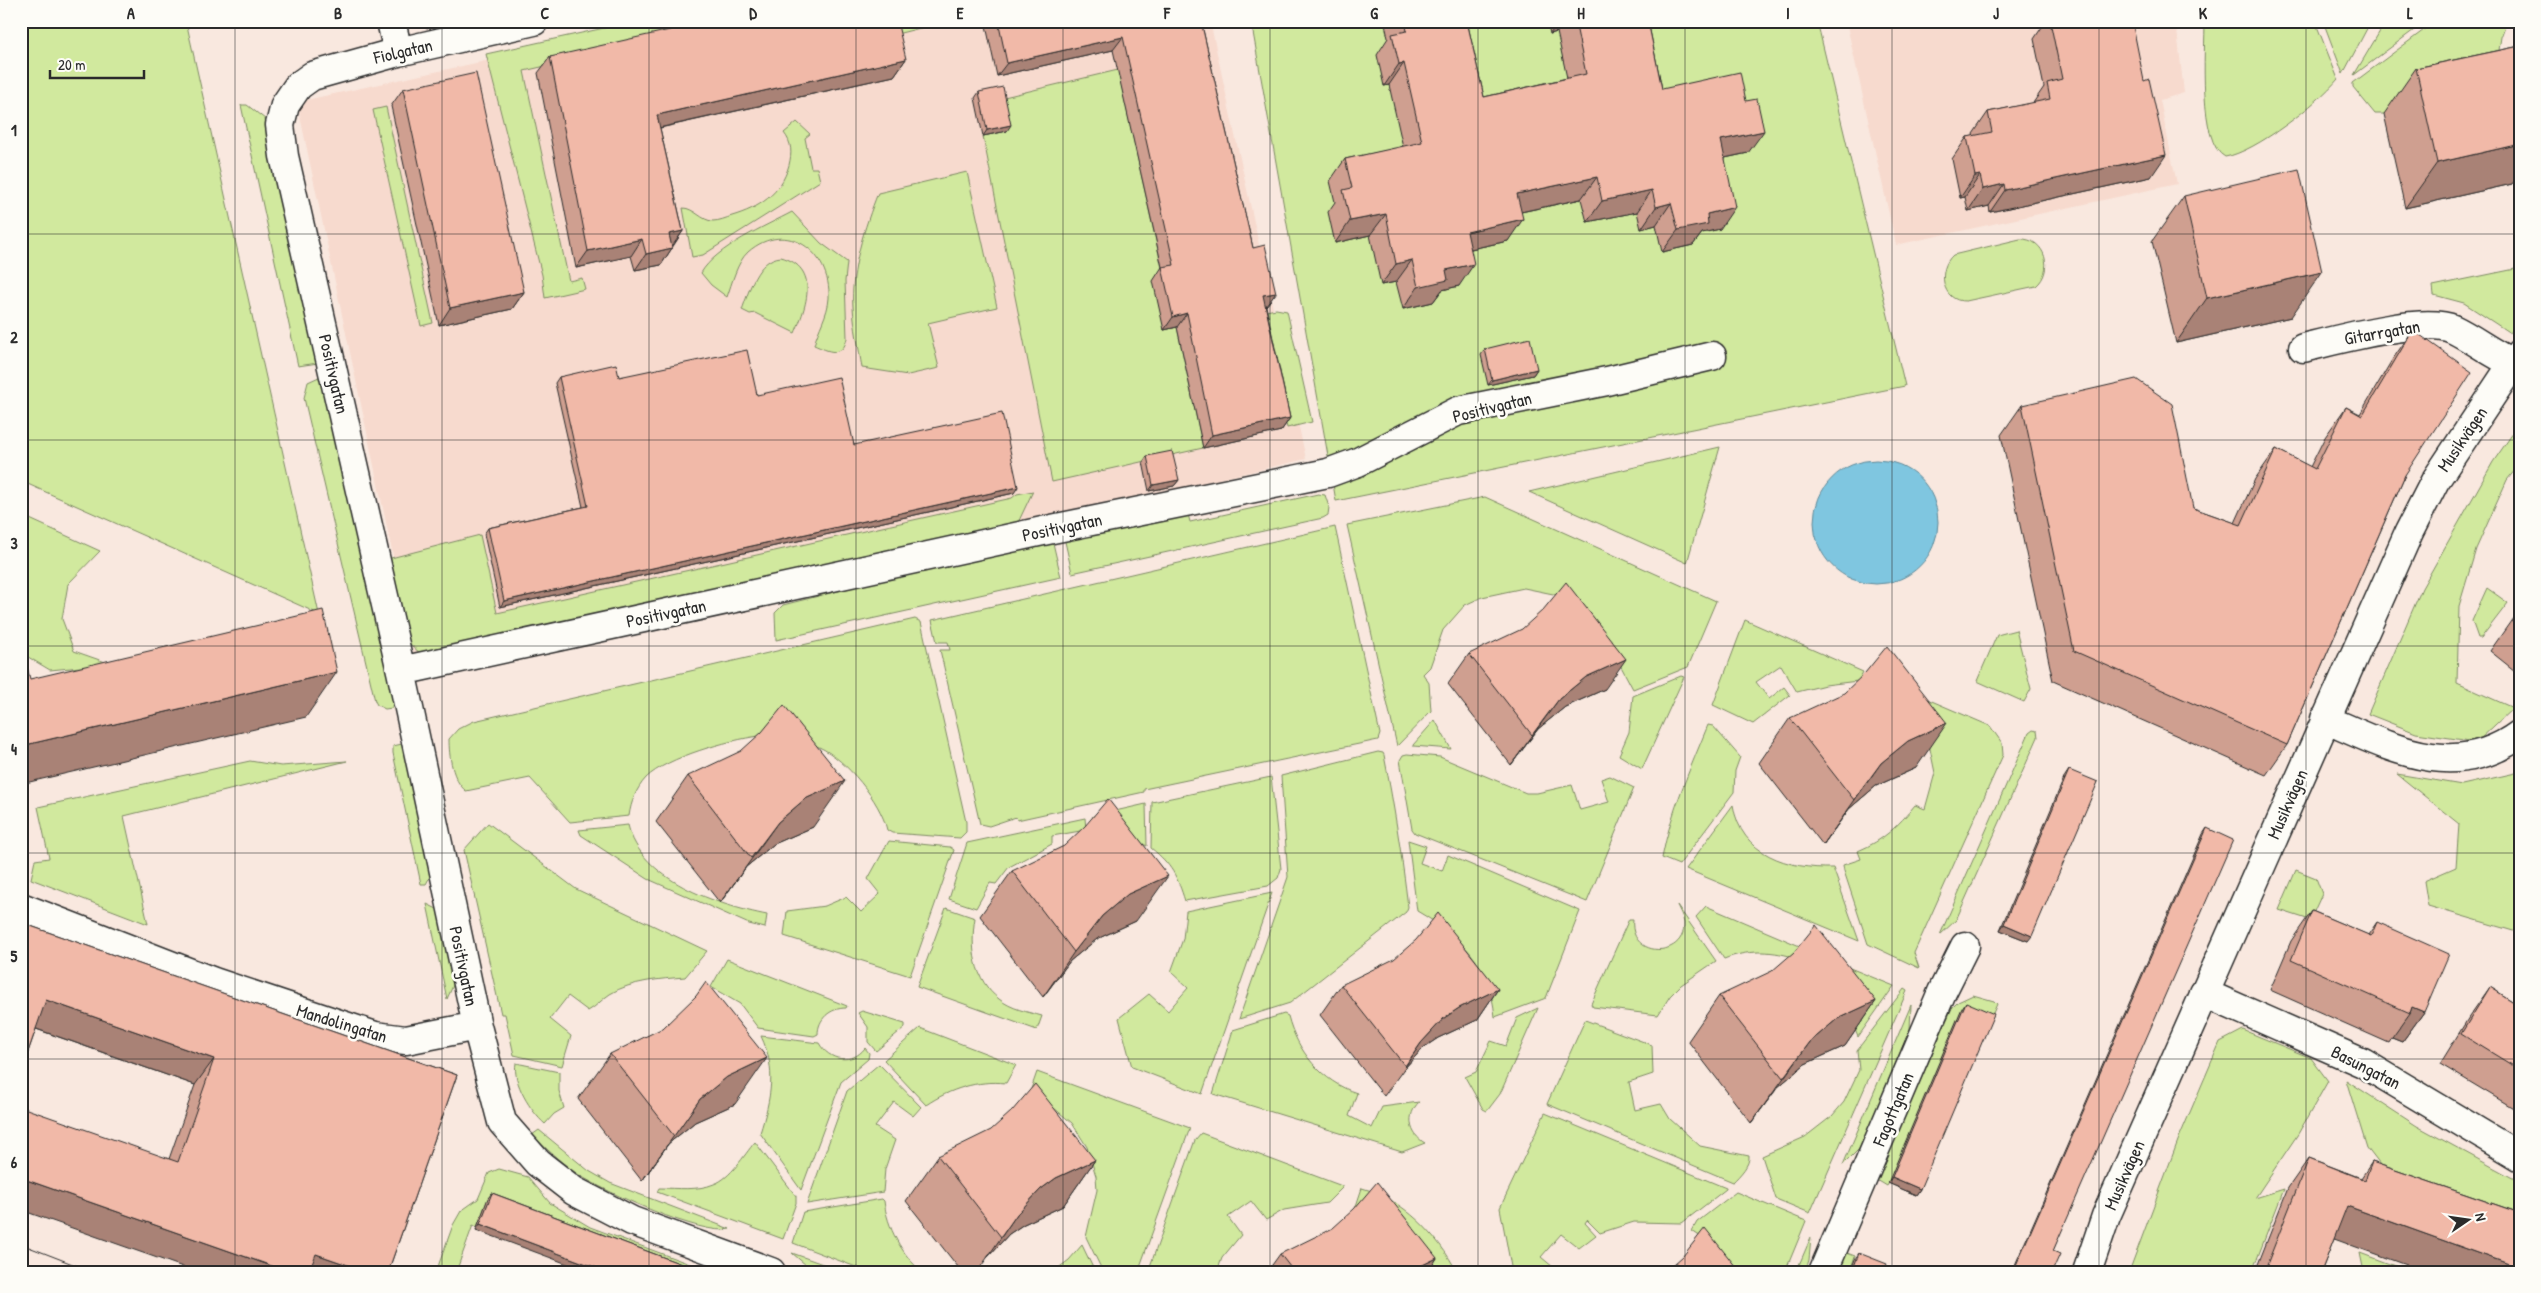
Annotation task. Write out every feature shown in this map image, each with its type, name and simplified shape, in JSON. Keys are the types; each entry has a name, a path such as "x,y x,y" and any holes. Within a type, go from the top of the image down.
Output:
{"street":[{"path":"391,21 398,52"},
{"name":"Fiolgatan","path":"285,106 298,86 312,76 398,52 534,21"},
{"name":"Positivgatan","path":"285,106 280,125 284,156 401,671 478,1026"},
{"name":"Gitarrgatan","path":"2303,348 2429,324 2452,328 2499,357 2516,358"},
{"name":"Positivgatan","path":"401,671 1052,529 1328,473 1358,462 1458,412 1607,381 1712,356"},
{"name":"Musikvägen","path":"2087,1272 2106,1216 2409,532 2434,481 2516,358"},
{"path":"2325,719 2388,746 2424,757 2446,759 2465,758 2503,746 2520,734"},
{"name":"Mandolingatan","path":"21,907 192,973 375,1036 406,1040 478,1026"},
{"name":"Fagottgatan","path":"1822,1272 1942,992 1964,946"},
{"name":"Basungatan","path":"2204,993 2363,1063 2520,1157"},
{"path":"478,1026 502,1122 538,1163 574,1191 632,1220 771,1272"}],"shaded area":[{"path":"668,21 1210,21 1306,459 416,664 297,102"},
{"path":"1846,21 2176,21 2184,93 2160,100 2177,184 1896,245"}],"green space":[{"path":"21,21 186,21 319,614 21,481"},
{"path":"636,21 739,21 524,71 569,281 582,278 585,289 545,298 542,275 486,54"},
{"path":"882,21 931,21 932,25 885,37"},
{"path":"1251,21 1817,21 1905,386 1336,501"},
{"path":"2205,21 2315,21 2338,79 2316,101 2286,125 2253,146 2225,157 2216,148 2210,134 2207,115 2204,73"},
{"path":"2323,21 2371,21 2343,74"},
{"path":"2386,21 2426,21 2354,75"},
{"path":"2436,21 2507,21 2501,37 2497,63 2384,114 2375,114 2353,87 2353,83"},
{"path":"1118,70 1162,268 1164,330 1177,327 1203,448 1052,482 983,136 1007,131 1000,98"},
{"path":"241,105 247,105 265,119 318,363 298,366"},
{"path":"386,107 433,323 421,326 373,110"},
{"path":"797,122 810,134 805,138 811,168 817,168 820,181 703,255 692,257 683,208 691,210 705,219 715,221 742,213 768,198 781,184 789,165 790,144 784,133"},
{"path":"967,172 997,307 928,323 939,368 908,375 862,368 855,330 854,279 859,249 878,193"},
{"path":"792,212 821,243 847,262 845,281 847,338 845,345 838,351 830,351 814,345 828,304 828,281 823,267 815,254 804,245 791,239 777,238 763,242 748,252 738,267 727,297 711,285 701,273 718,254"},
{"path":"2020,239 2029,240 2036,244 2044,256 2045,272 2042,280 2036,286 1966,301 1958,300 1947,291 1943,276 1948,261 1953,255"},
{"path":"781,257 794,262 802,270 806,279 806,300 795,333 755,313 750,314 742,310 751,285 760,270 766,263"},
{"path":"2520,268 2520,319 2510,333 2464,303 2434,295 2433,286"},
{"path":"1276,309 1287,311 1312,422 1287,428 1261,312"},
{"path":"321,376 393,701 392,708 385,709 377,705 375,701 304,398 308,382"},
{"path":"2520,423 2520,464 2507,480 2476,549 2459,606 2457,683 2513,708 2477,742 2416,733 2368,714 2422,588 2493,462"},
{"path":"1720,447 1687,563 1529,492"},
{"path":"1033,491 1015,529 425,658 407,641 387,559 480,535 497,613 1012,498 1017,494"},
{"path":"1318,494 1325,495 1329,507 1328,515 1323,518 1072,573 1064,537 1188,514 1190,522"},
{"path":"1485,497 1716,601 1688,667 1633,689 1617,659 1558,595 1524,588 1482,597 1465,605 1443,630 1430,667 1423,674 1429,683 1431,711 1397,746 1347,525"},
{"path":"21,515 100,551 68,584 62,619 74,651 111,664 50,670 23,654"},
{"path":"1335,527 1380,734 1378,740 1144,789 1144,792 1017,820 1016,817 989,826 980,824 940,650 950,650 948,642 937,642 932,620"},
{"path":"1043,539 1052,540 1061,577 776,640 775,613 783,605"},
{"path":"2487,588 2508,603 2481,638 2478,638 2472,621"},
{"path":"915,619 921,622 966,822 966,832 960,838 892,833 887,830 878,807 870,795 851,771 840,761 814,745 772,736 759,736 732,741 668,763 642,782 634,796 629,816 570,822 530,778 466,791 457,781 454,774 449,739 458,729 474,721"},
{"path":"1745,620 1863,672 1858,681 1825,685 1797,692 1781,665 1756,682 1769,699 1784,687 1790,695 1753,724 1713,705"},
{"path":"2016,630 2031,689 2024,702 1977,681 1997,635"},
{"path":"1871,675 1990,726 2002,743 2003,755 1914,953 1919,968 1868,944 1843,865 1861,859 1858,851 1890,832 1915,805 1925,809 1935,773 1929,744"},
{"path":"1681,676 1684,677 1642,769 1619,755 1629,732 1633,696"},
{"path":"1435,720 1451,749 1413,746 1413,745"},
{"path":"1708,725 1713,726 1740,757 1735,771 1734,792 1679,865 1662,858 1676,807"},
{"path":"2033,730 2037,731 2038,737 1956,920 1940,935 2029,733"},
{"path":"402,744 431,875 426,884 421,884 393,753 393,746"},
{"path":"1378,752 1384,755 1391,793 1406,888 1408,907 1406,912 1290,1003 1239,1019 1288,877 1281,776"},
{"path":"1403,755 1440,757 1526,793 1537,793 1572,785 1580,810 1609,802 1601,779 1610,776 1634,788 1587,902 1415,833 1412,829 1400,760"},
{"path":"250,761 281,766 347,761 124,816 148,924 31,879 35,860 49,858 38,807"},
{"path":"2520,772 2520,933 2428,906 2424,881 2456,867 2459,824 2397,774 2462,785"},
{"path":"1271,777 1281,869 1278,878 1268,886 1185,901 1173,871 1151,848 1152,802"},
{"path":"1146,804 1147,846 1092,819 1093,816"},
{"path":"1733,805 1738,822 1746,836 1756,847 1769,856 1800,866 1833,868 1859,941 1686,869"},
{"path":"1085,818 1086,830 1052,836 1052,844 1009,867 996,884 990,883 976,908 949,899 967,843"},
{"path":"488,823 576,889 707,951 685,977 646,981 627,986 610,994 588,1011 568,996 550,1019 571,1036 562,1066 514,1055 505,1014 501,1014 464,850"},
{"path":"628,825 636,844 648,861 665,875 704,897 747,911 767,915 765,928 749,924 648,879 581,835 579,830"},
{"path":"1408,840 1426,846 1420,863 1442,871 1448,855 1580,911 1546,998 1495,1017 1487,981 1471,954 1447,931 1417,911"},
{"path":"889,841 950,847 954,850 910,976 784,936 787,911 825,906 846,897 861,912 880,894 868,879"},
{"path":"2296,870 2316,878 2322,894 2310,920 2279,910"},
{"path":"1272,893 1202,1094 1132,1067 1119,1018 1149,994 1168,1011 1188,988 1171,972 1183,939 1186,911"},
{"path":"427,904 439,910 455,981 447,999"},
{"path":"1677,905 1716,961 1681,985 1670,996 1658,1015 1593,1007 1591,1004 1629,919 1633,919 1634,932 1639,942 1657,950 1667,948 1676,943 1682,935 1684,923"},
{"path":"1706,906 1802,947 1793,957 1758,952 1724,959 1696,917"},
{"path":"946,908 975,918 973,940 979,973 984,982 999,999 1020,1010 1042,1016 1037,1030 917,987"},
{"path":"1813,953 1894,986 1858,1037 1847,1010"},
{"path":"727,959 847,1006 826,1015 820,1024 818,1034 814,1036 758,1028 740,1004 711,987"},
{"path":"1904,989 1907,991 1810,1213 1776,1199 1762,1156 1805,1137 1832,1116 1844,1102 1859,1070 1857,1050"},
{"path":"1973,995 1994,1001 1997,1004 1990,1020 1887,1186 1877,1180 1952,1008 1958,1002"},
{"path":"1911,1005 1910,1029 1865,1136 1859,1149 1843,1165"},
{"path":"1538,1008 1500,1094 1487,1111 1483,1109 1465,1077 1476,1072 1491,1041 1506,1046 1517,1018"},
{"path":"862,1011 905,1024 905,1027 876,1051 868,1042 868,1027 858,1013"},
{"path":"1284,1014 1288,1016 1298,1041 1313,1064 1333,1081 1357,1093 1349,1116 1372,1128 1382,1107 1419,1102 1412,1113 1411,1124 1415,1135 1425,1143 1402,1152 1213,1094 1233,1030"},
{"path":"1585,1020 1652,1045 1653,1074 1629,1082 1635,1110 1661,1104 1670,1119 1700,1146 1749,1156 1746,1166 1733,1182 1547,1104"},
{"path":"920,1028 1016,1065 1006,1083 974,1084 954,1090 926,1105 884,1060"},
{"path":"2243,1030 2311,1058 2328,1081 2298,1134 2255,1198 2284,1189 2252,1272 2129,1272 2179,1138 2220,1042"},
{"path":"761,1036 819,1043 829,1054 841,1059 854,1057 865,1048 869,1053 868,1059 841,1082 801,1190 760,1133 771,1084 769,1061"},
{"path":"516,1063 559,1072 559,1091 564,1108 554,1114 545,1124 534,1112 524,1096 517,1079"},
{"path":"879,1064 921,1107 913,1116 894,1102 875,1127 895,1140 885,1169 883,1192 807,1204 847,1091"},
{"path":"1037,1072 1190,1128 1138,1272 1103,1272 1086,1237 1097,1190 1096,1176 1087,1147 1072,1123 1031,1089"},
{"path":"2346,1080 2417,1126 2520,1182 2520,1224 2390,1178 2367,1148"},
{"path":"1545,1113 1726,1189 1682,1223 1634,1222 1600,1233 1587,1220 1585,1223 1596,1235 1579,1248 1561,1234 1541,1257 1559,1272 1512,1272 1500,1208"},
{"path":"539,1130 589,1171 610,1183 730,1229 717,1230 677,1220 609,1191 579,1175 552,1154 532,1135"},
{"path":"1201,1133 1342,1186 1342,1188 1327,1203 1284,1210 1266,1220 1251,1201 1228,1217 1241,1235 1222,1258 1217,1272 1148,1272 1195,1140"},
{"path":"755,1142 796,1196 796,1203 783,1239 657,1192 659,1188 701,1188 720,1181 732,1172"},
{"path":"499,1169 528,1177 550,1203 590,1227 695,1266 694,1272 488,1199 477,1227 473,1225 456,1272 436,1272 453,1225 461,1211 478,1199 489,1173"},
{"path":"1362,1188 1377,1193 1391,1201 1418,1220 1440,1245 1457,1272 1416,1272 1354,1212"},
{"path":"1736,1192 1806,1221 1785,1272 1733,1272 1713,1245 1692,1231 1697,1222"},
{"path":"882,1199 888,1221 897,1240 908,1257 922,1272 869,1272 793,1243 803,1212"},
{"path":"1811,1237 1809,1260 1805,1272 1796,1272"},
{"path":"1082,1245 1095,1272 1053,1272 1069,1260"},
{"path":"792,1253 845,1272 814,1272"},
{"path":"1847,1253 1855,1256 1850,1272 1838,1272"},
{"path":"2360,1253 2411,1272 2364,1272"}],"water":[{"path":"1876,460 1900,465 1919,479 1933,498 1938,522 1933,546 1919,565 1900,579 1876,584 1852,579 1833,565 1819,546 1814,522 1819,498 1833,479 1852,465"}],"building":[{"path":"710,21 897,21 906,59 657,115 683,231 669,234 672,248 646,254 642,239 588,251 550,57"},
{"path":"998,21 1201,21 1253,248 1265,245 1276,293 1263,295 1290,418 1212,435 1187,313 1173,317 1162,267 1174,265 1123,37 1007,63"},
{"path":"1405,21 1467,21 1484,97 1586,74 1575,21 1648,21 1662,89 1740,72 1746,101 1757,99 1764,131 1721,140 1735,207 1707,214 1708,224 1678,230 1671,203 1656,207 1652,190 1602,201 1597,177 1517,194 1523,219 1467,232 1474,264 1446,270 1448,280 1418,287 1412,260 1396,264 1386,214 1350,221 1343,190 1352,188 1345,159 1422,142 1404,63 1399,64 1392,34 1407,31"},
{"path":"2050,21 2132,21 2144,81 2149,79 2166,155 2005,190 2004,184 1983,189 1980,175 1975,176 1967,137 1992,132 1988,112 2050,99 2047,83 2062,79"},
{"path":"2520,46 2520,144 2437,163 2416,68"},
{"path":"476,73 524,292 450,308 403,89"},
{"path":"1003,87 1011,125 987,130 979,92"},
{"path":"2299,169 2322,272 2207,298 2184,196"},
{"path":"2413,330 2472,372 2405,475 2287,745 2074,651 2022,405 2136,379 2172,404 2193,508 2241,525 2276,449 2315,469 2346,407 2362,416"},
{"path":"1530,338 1537,369 1492,380 1485,349"},
{"path":"747,350 757,395 839,377 854,445 1002,413 1018,487 504,601 488,528 588,506 559,377 616,364 619,377"},
{"path":"1172,451 1179,480 1153,485 1147,456"},
{"path":"1566,582 1626,659 1586,677 1559,699 1532,735 1469,654 1522,629 1543,610"},
{"path":"323,610 337,672 21,746 21,642 30,679"},
{"path":"2520,610 2520,628 2511,621"},
{"path":"1887,646 1947,723 1908,741 1881,763 1854,800 1790,718 1844,693 1865,673"},
{"path":"784,705 845,781 805,799 778,822 751,858 688,776 741,751 762,732"},
{"path":"2069,770 2098,782 2032,936 2004,924"},
{"path":"1108,799 1168,876 1128,894 1102,916 1074,952 1012,871 1064,846 1085,826"},
{"path":"2207,828 2233,840 2053,1251 2060,1254 2052,1272 2013,1272"},
{"path":"2312,911 2371,936 2377,922 2449,954 2424,1012 2412,1007 2410,1013 2291,960"},
{"path":"1438,913 1498,989 1459,1008 1444,1018 1421,1043 1405,1066 1341,985 1394,959 1416,940"},
{"path":"22,923 457,1075 388,1272 368,1272 316,1254 309,1272 289,1272 21,1178 21,1107 178,1162 214,1059 46,1000 21,1072"},
{"path":"1816,925 1876,1001 1837,1019 1810,1042 1783,1078 1719,996 1772,971 1794,952"},
{"path":"706,982 767,1058 727,1077 700,1099 674,1136 610,1054 663,1028 696,996"},
{"path":"2490,987 2520,1006 2520,1070 2461,1034"},
{"path":"1966,1002 1994,1014 1920,1189 1892,1177"},
{"path":"1035,1084 1095,1160 1056,1178 1041,1189 1017,1214 1001,1237 938,1156 991,1130 1012,1111"},
{"path":"2309,1158 2365,1180 2372,1162 2520,1213 2520,1268 2347,1206 2321,1272 2264,1272"},
{"path":"1377,1182 1437,1258 1408,1272 1294,1272 1280,1254 1333,1228 1354,1209"},
{"path":"492,1193 700,1272 608,1272 480,1224"},
{"path":"1705,1228 1740,1272 1665,1272 1683,1256"},
{"path":"1859,1253 1887,1264 1884,1272 1852,1272"}],"tram line":[{"path":"21,1244 93,1272"},
{"path":"21,1266 37,1272"}]}
